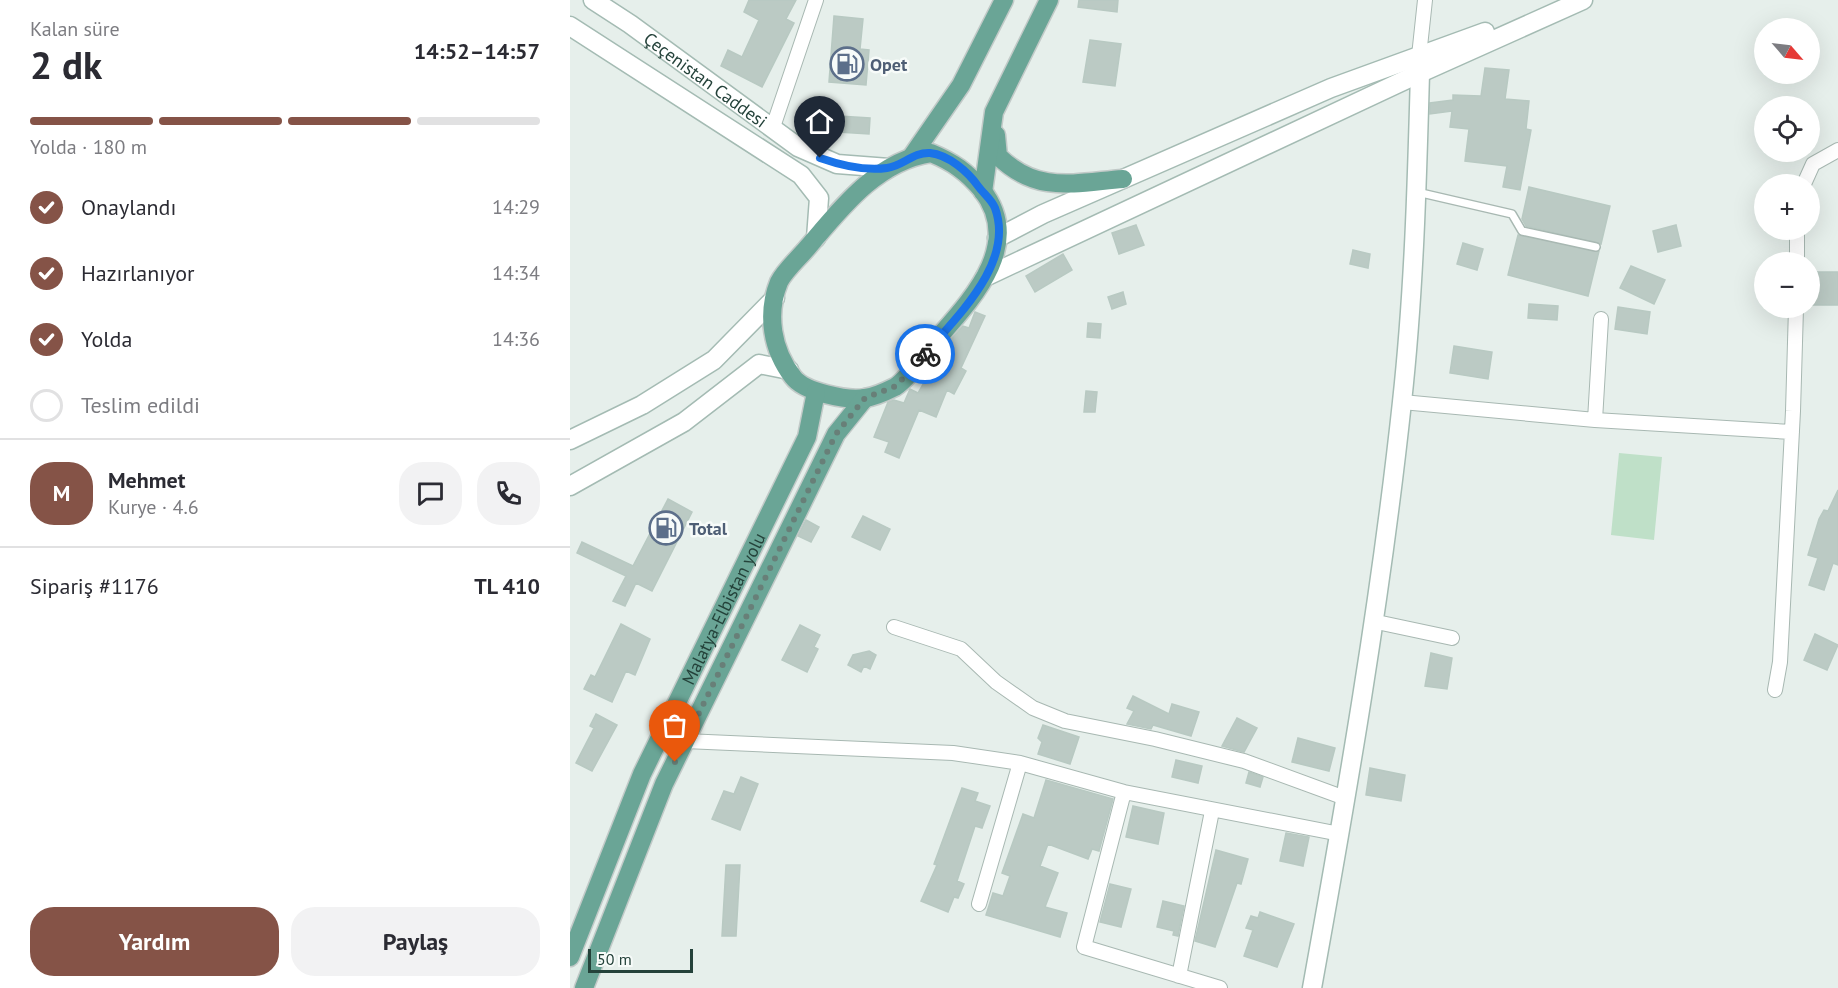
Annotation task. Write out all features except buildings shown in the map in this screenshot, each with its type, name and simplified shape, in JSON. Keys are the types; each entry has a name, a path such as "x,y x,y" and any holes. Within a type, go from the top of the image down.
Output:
{"main road":[{"name":"Çeçenistan Caddesi","path":"593,0 798,147 837,164 889,168"},
{"path":"912,156 961,85 1004,0"},
{"path":"983,192 994,112 1049,0"},
{"path":"985,277 1420,64 1575,0"},
{"path":"997,238 1123,179 1331,88 1420,64 1583,0"},
{"name":"Çeçenistan Caddesi","path":"570,26 801,175 819,198 816,238"},
{"path":"1312,988 1340,834 1402,402 1417,192 1420,64"},
{"path":"994,112 998,156 1014,172 1052,185 1123,179"},
{"path":"931,153 950,161 970,175 994,206 997,250 985,277 966,306 896,386 865,398 816,392 794,378 778,350 771,325 780,281 846,202 889,168 912,156 931,153"},
{"path":"570,440 642,405 714,360 775,298"},
{"path":"570,486 684,422 759,364 789,370"},
{"name":"Malatya-Elbistan yolu","path":"570,957 642,774 807,437 816,392"},
{"name":"Malatya-Elbistan yolu","path":"584,988 664,784 836,434 865,398"}],"street":[{"path":"773,127 816,0"},
{"path":"1420,64 1425,0"},
{"path":"1808,174 1813,164 1838,150"},
{"path":"1776,690 1780,662 1796,318"},
{"path":"1595,420 1602,319"},
{"path":"1402,402 1595,420 1792,432"},
{"path":"1372,621 1452,638"},
{"path":"894,627 926,640 961,649 996,682 1033,708 1065,721 1155,739 1244,762 1345,798"},
{"path":"685,741 953,753 1020,763 1124,792 1212,811 1340,834"},
{"path":"979,904 1020,763"},
{"path":"1124,792 1084,948 1220,988"},
{"path":"1179,976 1212,811"}],"lane":[{"path":"1417,192 1512,214 1522,231 1596,247"}],"green space":[{"path":"1619,453 1662,457 1654,540 1611,535"}],"way so far":[{"path":"675,762 836,434 865,398 896,386 925,354"}],"place":[{"name":"Opet","path":"847,64"},
{"name":"Total","path":"666,528"}],"route":[{"path":"820,158 855,167 889,168 912,156 931,153 950,161 970,175 994,206 998,224 997,250 985,277 966,306 925,354"}]}
